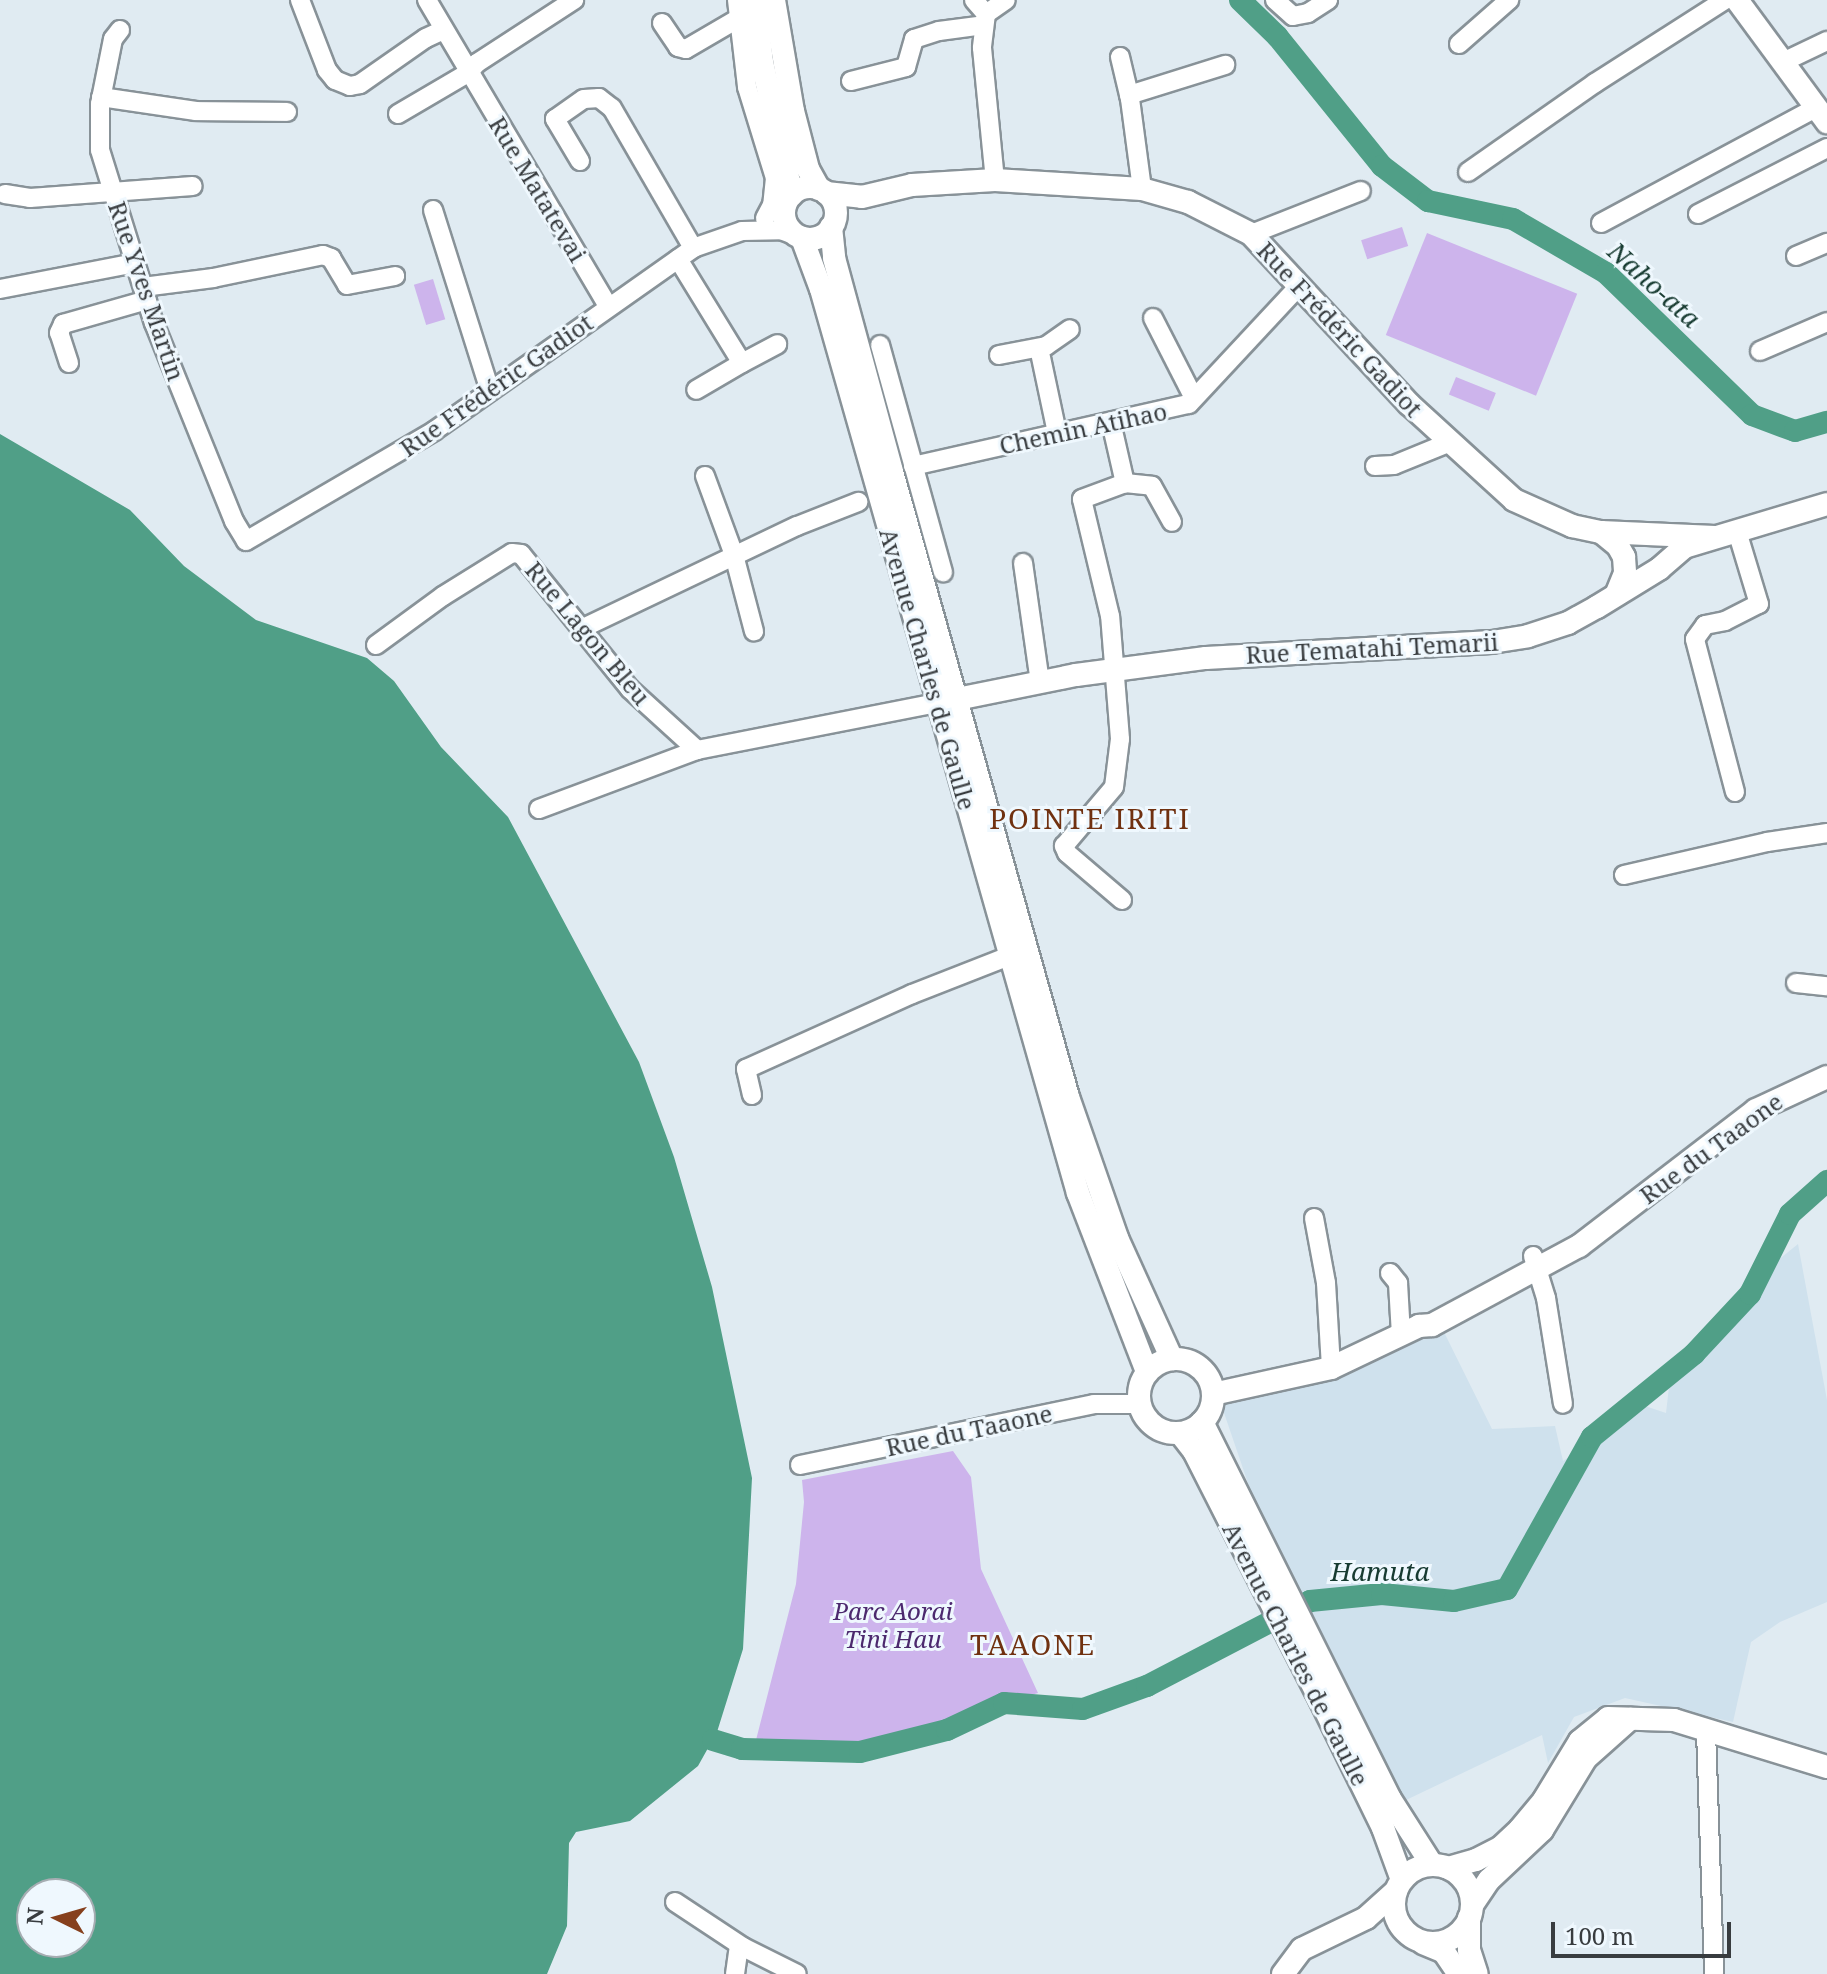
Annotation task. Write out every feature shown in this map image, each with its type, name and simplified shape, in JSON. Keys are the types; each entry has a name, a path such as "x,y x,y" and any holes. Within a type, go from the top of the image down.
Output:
{"main road":[{"path":"755,0 762,62 789,199 785,221 800,237 818,237 833,223 835,206 808,169 790,99 774,0"},
{"path":"1737,0 1822,114"},
{"name":"Rue Frédéric Gadiot","path":"823,191 862,197 912,185 995,180 1142,189 1204,209 1251,234 1448,443 1514,500 1572,526 1634,544 1684,547"},
{"path":"789,199 806,187 823,191"},
{"name":"Rue Frédéric Gadiot","path":"833,223 862,197"},
{"name":"Avenue Charles de Gaulle","path":"833,223 834,258 1009,956 1078,1193 1147,1372"},
{"name":"Avenue Charles de Gaulle","path":"800,237 821,289 1080,1135 1117,1238 1172,1359"},
{"name":"Rue Tematahi Temarii","path":"947,701 1116,669 1264,653 1510,640 1568,623 1659,569 1684,547 1827,504"},
{"path":"1601,532 1624,557 1625,573 1617,593"},
{"name":"Rue Frédéric Gadiot","path":"1601,532 1726,534"},
{"name":"Rue du Taaone","path":"1213,1394 1331,1368 1410,1330 1432,1325 1536,1262 1579,1246 1756,1110 1827,1077"},
{"path":"1172,1359 1188,1360 1202,1370 1213,1394 1212,1406 1202,1422 1180,1433 1156,1428 1145,1417 1139,1404 1140,1387 1147,1372 1172,1359"},
{"name":"Avenue Charles de Gaulle","path":"1202,1422 1282,1605"},
{"name":"Avenue Charles de Gaulle","path":"1180,1433 1194,1451 1417,1847 1440,1866"},
{"name":"Avenue Charles de Gaulle","path":"1295,1630 1383,1828 1399,1886"},
{"path":"1285,1971 1372,1930 1384,1928 1434,1944 1461,1932 1489,1880 1542,1830 1586,1758 1633,1717"},
{"path":"1285,1971 1302,1949 1366,1918 1413,1871 1476,1860 1501,1847 1544,1800 1580,1741 1608,1718 1674,1720 1827,1767"},
{"path":"1440,1866 1466,1883 1470,1912 1469,1950 1477,1974"},
{"path":"1399,1886 1395,1916 1414,1938 1444,1952 1459,1974"}],"street":[{"path":"300,0 327,70 335,80 350,86 360,84 426,38 443,30"},
{"name":"Rue Matatevai","path":"427,0 608,306"},
{"path":"398,114 468,73 477,63 574,0"},
{"path":"851,81 906,67 914,39 1006,0"},
{"path":"1275,0 1293,16 1308,13 1328,0"},
{"path":"1459,44 1509,0"},
{"path":"1468,172 1595,83 1725,0"},
{"path":"662,23 678,47 686,49 738,9"},
{"path":"738,9 747,87 775,178 772,205 765,218"},
{"path":"981,13 995,180"},
{"name":"Rue Yves Martin","path":"120,30 113,39 101,97 97,121 100,150 145,294 234,521 249,541"},
{"path":"1785,61 1827,41"},
{"path":"1120,57 1129,95 1142,189"},
{"path":"1129,95 1225,65"},
{"path":"101,97 196,111 287,112"},
{"path":"580,161 555,119 576,103 599,98 612,108 742,363"},
{"path":"1601,223 1822,114"},
{"path":"1698,214 1827,148"},
{"path":"5,194 30,198 193,186"},
{"path":"1251,234 1361,191"},
{"name":"Rue Frédéric Gadiot","path":"249,541 360,477 490,391 686,254 742,231 789,199"},
{"path":"433,210 490,391"},
{"name":"Rue Frédéric Gadiot","path":"742,231 781,230 800,237"},
{"path":"1827,243 1798,259 1827,251"},
{"path":"69,363 59,333 63,324 145,294 323,255 331,258 347,285 395,276"},
{"path":"0,289 135,263"},
{"name":"Chemin Atihao","path":"913,466 1189,404 1193,396 1282,308 1300,285"},
{"path":"1153,318 1193,396"},
{"path":"1760,351 1827,322"},
{"path":"999,355 1039,348 1070,329"},
{"path":"696,390 777,344"},
{"path":"880,345 943,572"},
{"path":"1039,348 1057,433"},
{"path":"1111,422 1125,483"},
{"path":"1375,466 1394,465 1448,443"},
{"path":"705,476 734,555 754,631"},
{"path":"1122,900 1067,853 1064,846 1114,787 1120,739 1110,616 1082,499 1125,483 1152,486 1172,522"},
{"path":"583,628 734,555 858,502"},
{"path":"1726,534 1759,604 1725,621 1705,625 1695,639 1735,792"},
{"name":"Rue Lagon Bleu","path":"376,645 512,553 521,554 630,689 697,750"},
{"path":"1023,563 1040,682"},
{"name":"Rue Tematahi Temarii","path":"539,809 697,750 947,701"},
{"path":"1624,875 1767,842 1827,833"},
{"path":"752,1095 746,1069 912,994 1009,956"},
{"path":"1796,983 1827,986"},
{"path":"1314,1218 1326,1283 1331,1368"},
{"path":"1536,1262 1563,1404"},
{"path":"1390,1273 1398,1283 1410,1330"},
{"name":"Rue du Taaone","path":"800,1465 1094,1404 1139,1404"},
{"path":"1706,1730 1714,1974"},
{"path":"675,1902 739,1945 797,1974"},
{"path":"735,1974 739,1945"}],"shaded area":[{"path":"0,434 130,510 184,566 256,620 367,658 394,681 441,747 508,817 639,1062 674,1157 712,1287 752,1478 743,1649 717,1732 698,1766 630,1821 576,1832 569,1843 567,1926 547,1974 0,1974"},
{"path":"1798,1244 1827,1400 1827,1602 1780,1622 1751,1642 1733,1722 1625,1698 1574,1717 1548,1763 1542,1735 1404,1801 1266,1536 1221,1404 1336,1375 1437,1318 1492,1429 1555,1426 1563,1461 1645,1406 1666,1413 1669,1387 1726,1332 1767,1269"}],"green space":[{"path":"1402,227 1408,246 1367,259 1361,240"},
{"path":"1427,233 1577,294 1536,396 1386,335"},
{"path":"433,279 445,319 426,325 414,285"},
{"path":"1456,377 1496,393 1489,411 1449,395"},
{"name":"Parc Aorai Tini Hau","path":"953,1451 971,1477 981,1569 1038,1693 840,1752 756,1740 796,1584 804,1502 802,1480"}],"waterway":[{"name":"Naho-ata","path":"1240,0 1277,36 1382,166 1428,201 1513,219 1606,273 1752,415 1795,431 1827,422"},
{"name":"Hamuta","path":"713,1740 742,1749 860,1752 947,1730 1004,1703 1083,1709 1147,1686 1310,1601 1382,1594 1454,1601 1507,1589 1592,1437 1694,1354 1750,1294 1790,1214 1827,1181"}],"district":[{"name":"POINTE IRITI","path":"1090,818"},
{"name":"TAAONE","path":"1033,1644"}]}
